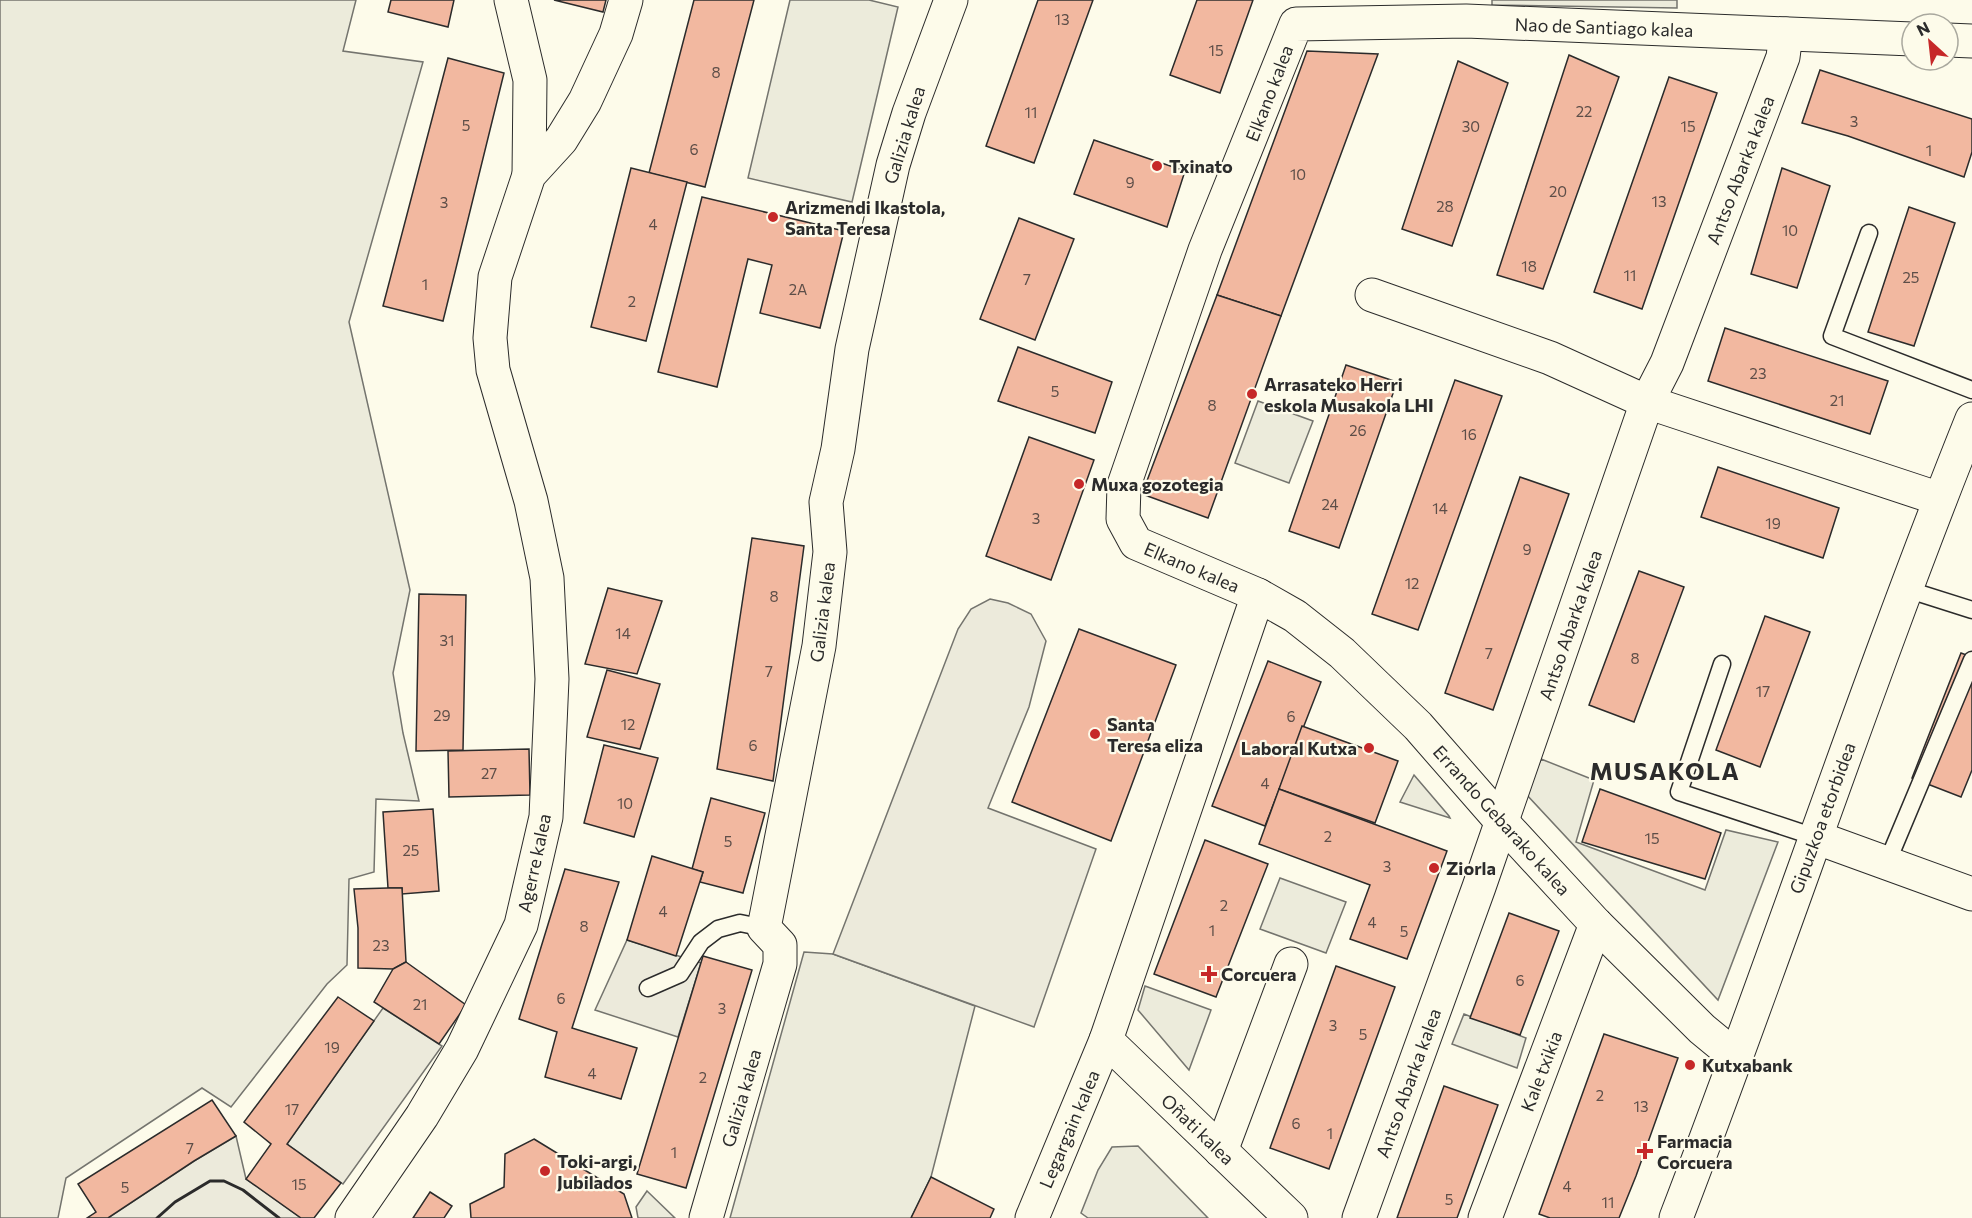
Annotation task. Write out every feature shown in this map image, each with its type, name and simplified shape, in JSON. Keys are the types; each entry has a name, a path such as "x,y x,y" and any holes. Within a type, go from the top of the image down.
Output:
{"street":[{"path":"511,0 530,80 530,176"},
{"path":"530,176 561,140 585,101 615,34 626,0"},
{"name":"Galizia kalea","path":"705,1218 780,964 780,945 764,928 819,646 830,552 826,502 838,450 852,349 892,165 951,0"},
{"name":"Nao de Santiago kalea","path":"1296,24 1466,21 1900,39"},
{"name":"Elkano kalea","path":"1106,1040 1258,595 1136,543 1123,519 1124,485 1205,250 1296,24"},
{"name":"Antso Abarka kalea","path":"1359,1218 1502,821 1647,402 1667,363 1783,57 1786,34"},
{"name":"Agerre kalea","path":"352,1218 422,1116 467,1038 520,925 546,817 552,679 547,578 531,501 494,370 490,338 495,277 530,176"},
{"path":"1372,295 1550,358 1647,402 1940,499"},
{"name":"Gipuzkoa etorbidea","path":"1676,1218 1868,690 1972,419"},
{"name":"Errando Gebarako kalea","path":"1258,595 1295,616 1342,653 1418,726 1596,924 1702,1029 1736,1057"},
{"path":"1815,837 1972,894"},
{"name":"Kale txikia","path":"1485,1218 1596,924"},
{"path":"1221,1151 1291,964"},
{"name":"Oñati kalea","path":"1106,1040 1291,1218"},
{"name":"Legargain kalea","path":"1032,1218 1106,1040"}],"lane":[{"path":"1869,233 1832,336 1972,390"},
{"path":"1906,590 1972,610"},
{"path":"1887,863 1972,660"},
{"path":"1722,664 1679,792 1815,837"},
{"path":"648,988 680,974 701,942 718,930 740,922 764,928"}],"shaded area":[{"path":"0,0 356,0 343,51 423,62 349,322 410,590 393,673 403,733 419,801 376,799 374,872 349,879 347,965 327,984 231,1107 202,1088 66,1178 58,1218 0,1218"},
{"path":"790,0 869,0 898,7 852,202 748,178"},
{"path":"1492,0 1677,0 1677,8 1492,5"},
{"path":"1258,401 1313,421 1289,483 1235,463"},
{"path":"990,599 1008,603 1031,614 1046,641 1029,707 988,808 1096,849 1034,1027 833,954 958,629 971,609"},
{"path":"1541,759 1594,780 1576,842 1705,890 1726,830 1778,842 1718,1000 1526,794"},
{"path":"1414,775 1449,816 1450,818 1400,802"},
{"path":"1280,878 1346,902 1326,953 1260,929"},
{"path":"627,940 701,963 678,1037 595,1010"},
{"path":"804,952 833,954 975,1006 931,1177 911,1218 730,1218"},
{"path":"1145,986 1211,1010 1189,1070 1138,1010"},
{"path":"383,1008 442,1046 343,1184 287,1144"},
{"path":"1464,1014 1526,1038 1517,1068 1452,1044"},
{"path":"236,1136 246,1179 301,1218 108,1218 194,1161"},
{"path":"1138,1146 1208,1218 1088,1218 1081,1213 1098,1170 1112,1147"},
{"path":"647,1191 675,1218 638,1218 636,1207"}],"building":[{"path":"391,0 454,0 448,27 388,12"},
{"path":"554,0 606,0 603,12"},
{"path":"694,0 754,0 705,187 649,173"},
{"path":"1038,0 1093,0 1034,163 986,146"},
{"path":"1197,0 1253,0 1220,93 1170,75"},
{"path":"1307,51 1378,54 1281,316 1217,295"},
{"path":"1569,55 1619,77 1543,289 1497,275"},
{"path":"448,58 504,73 443,321 383,306"},
{"path":"1458,61 1508,83 1452,246 1402,229"},
{"path":"1820,70 1972,119 1972,152 1964,177 1848,136 1802,123"},
{"path":"1669,77 1717,93 1642,309 1594,292"},
{"path":"1094,140 1185,171 1167,227 1074,194"},
{"path":"631,168 687,182 646,341 591,327"},
{"path":"1782,168 1830,186 1797,288 1751,274"},
{"path":"702,197 844,231 820,328 760,313 772,265 748,259 717,387 658,372"},
{"path":"1909,207 1955,223 1914,346 1868,332"},
{"path":"1019,218 1074,239 1035,340 980,319"},
{"path":"1217,295 1281,316 1208,518 1142,494"},
{"path":"1725,328 1888,381 1870,434 1708,381"},
{"path":"1018,347 1112,382 1095,433 998,401"},
{"path":"1346,365 1397,382 1339,548 1289,531"},
{"path":"1455,380 1502,396 1418,630 1372,614"},
{"path":"1029,437 1094,460 1051,580 986,556"},
{"path":"1718,467 1839,508 1823,558 1701,517"},
{"path":"1520,477 1569,494 1493,710 1445,693"},
{"path":"752,538 804,546 773,781 717,769"},
{"path":"1639,571 1684,587 1634,722 1589,705"},
{"path":"608,588 662,601 637,674 585,664"},
{"path":"419,594 466,595 463,750 416,751"},
{"path":"1765,616 1810,632 1760,767 1716,750"},
{"name":"Santa Teresa eliza","path":"1079,629 1176,665 1111,841 1012,802"},
{"path":"1961,653 1972,657 1972,770 1961,797 1912,778"},
{"path":"1268,661 1321,682 1265,826 1212,806"},
{"path":"607,670 660,684 640,749 587,737"},
{"path":"1302,726 1398,761 1375,823 1279,789"},
{"path":"604,745 658,758 634,837 584,823"},
{"path":"529,749 530,795 449,797 448,751"},
{"path":"1279,789 1447,851 1407,959 1350,939 1370,885 1259,844"},
{"path":"1600,789 1721,833 1705,879 1582,842"},
{"path":"711,798 765,813 743,893 700,882 703,872 692,869"},
{"path":"433,809 439,891 402,894 402,888 388,888 383,812"},
{"path":"1205,840 1268,864 1216,997 1154,974"},
{"path":"652,856 703,872 676,956 627,940"},
{"path":"565,869 619,882 572,1028 637,1048 621,1099 545,1077 557,1032 519,1019"},
{"path":"402,888 406,962 393,969 358,968 358,928 354,889"},
{"path":"1509,913 1559,931 1520,1035 1470,1018"},
{"path":"703,956 752,970 686,1188 637,1174"},
{"path":"406,962 466,1005 439,1044 374,1002 393,969"},
{"path":"1336,966 1395,987 1329,1169 1270,1148"},
{"path":"338,997 374,1021 287,1144 341,1183 314,1218 301,1218 246,1179 271,1144 244,1122"},
{"path":"1604,1034 1678,1058 1619,1218 1550,1218 1539,1214"},
{"path":"1444,1086 1498,1105 1457,1218 1397,1218"},
{"path":"212,1100 236,1136 108,1218 87,1218 96,1212 78,1184"},
{"name":"Toki-argi, Jubilados","path":"534,1139 624,1194 632,1218 471,1218 470,1204 504,1187 505,1154"},
{"path":"931,1177 994,1209 990,1218 911,1218"},
{"path":"430,1192 452,1206 444,1218 413,1218"}],"wall":[{"path":"157,1218 175,1202 210,1181 224,1181 243,1190 279,1218"}],"place":[{"name":"Txinato","path":"1157,166"},
{"name":"Arizmendi Ikastola, Santa Teresa","path":"773,217"},
{"name":"Arrasateko Herri eskola Musakola LHI","path":"1252,394"},
{"name":"Muxa gozotegia","path":"1079,484"},
{"name":"Santa Teresa eliza","path":"1095,734"},
{"name":"Laboral Kutxa","path":"1369,748"},
{"name":"Ziorla","path":"1434,868"},
{"name":"Corcuera","path":"1209,974"},
{"name":"Kutxabank","path":"1690,1065"},
{"name":"Farmacia Corcuera","path":"1645,1151"},
{"name":"Toki-argi, Jubilados","path":"545,1171"}],"district":[{"name":"MUSAKOLA","path":"1665,770"}]}
